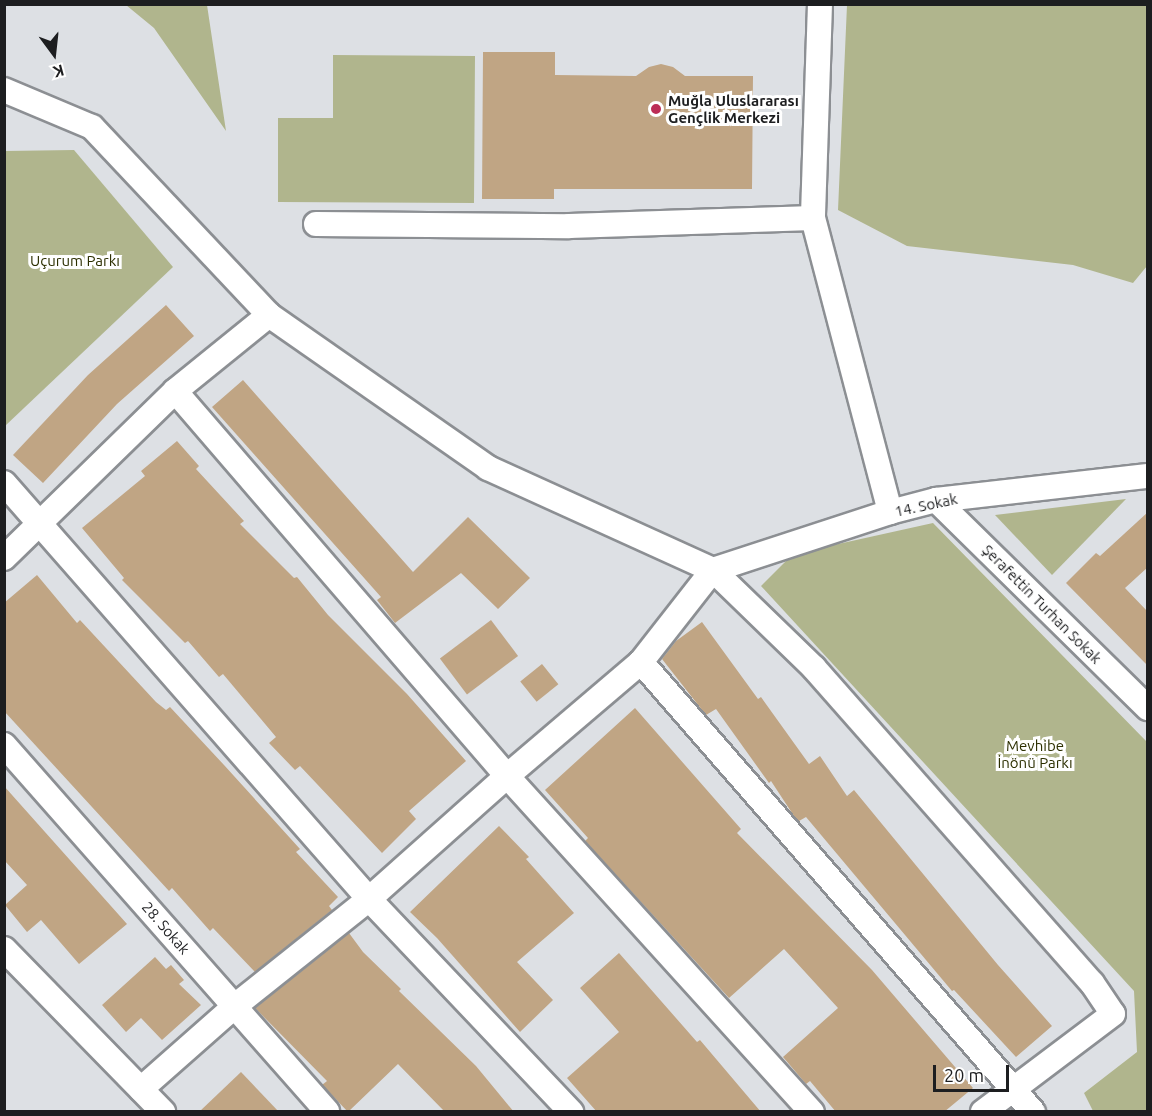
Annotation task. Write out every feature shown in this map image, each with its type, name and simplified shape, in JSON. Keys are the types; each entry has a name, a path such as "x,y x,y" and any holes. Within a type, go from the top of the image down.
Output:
{"street":[{"path":"820,4 813,218 890,512"},
{"path":"4,90 92,127 269,315 488,468 713,570 814,668 1092,983 1113,1014 983,1112"},
{"path":"316,224 569,226 813,218"},
{"path":"4,558 175,391 269,315"},
{"path":"175,391 507,776 812,1112"},
{"name":"14. Sokak","path":"713,570 890,512 936,500 1148,476"},
{"path":"4,483 369,899 572,1112"},
{"name":"Şerafettin Turhan Sokak","path":"936,500 1148,708"},
{"path":"141,1089 235,1006 369,899 507,776 642,662 713,570"},
{"path":"642,662 1033,1112"},
{"name":"28. Sokak","path":"4,745 327,1112"},
{"path":"4,949 163,1112"}],"green space":[{"path":"126,5 207,5 226,131 154,28"},
{"path":"847,5 1147,5 1147,266 1133,283 1073,265 907,246 838,210"},
{"path":"333,55 475,56 474,203 278,202 278,118 333,118"},
{"name":"Uçurum Parkı","path":"74,150 173,267 5,426 5,151"},
{"path":"1126,499 1052,575 995,515"},
{"name":"Mevhibe İnönü Parkı","path":"933,523 1147,742 1147,1111 1093,1111 1084,1093 1137,1052 1134,991 761,586 793,554"}],"building":[{"path":"483,52 555,52 555,75 636,76 649,67 661,64 673,67 685,76 753,76 752,189 554,189 554,199 482,199"},
{"path":"166,305 194,336 117,404 43,483 13,455 88,375"},
{"path":"243,380 413,572 468,517 530,578 498,609 461,573 395,623 377,600 381,597 212,407"},
{"path":"177,441 199,466 196,469 244,521 240,524 294,578 297,577 328,615 407,694 466,761 409,811 416,819 382,853 300,766 295,770 269,743 276,737 223,674 219,677 188,641 185,643 122,580 124,578 82,528 145,476 141,471"},
{"path":"1148,512 1148,567 1125,588 1148,612 1148,666 1066,583 1096,553 1100,556"},
{"path":"37,575 77,623 80,620 156,702 166,710 170,707 300,849 296,852 338,897 329,906 332,910 255,972 213,928 210,931 172,888 169,891 4,711 4,603"},
{"path":"491,620 518,656 467,694 440,659"},
{"path":"702,622 758,699 761,697 809,764 820,756 847,796 854,790 998,965 1052,1026 1016,1057 954,990 952,991 806,817 799,821 794,816 771,781 769,783 716,709 706,715 662,659 676,641"},
{"path":"542,664 558,684 537,702 520,682"},
{"path":"635,708 741,829 737,833 872,970 973,1088 944,1112 836,1112 810,1081 806,1084 783,1057 838,1008 784,949 729,998 585,841 588,838 545,790"},
{"path":"4,786 127,924 79,964 41,920 27,932 5,905 27,885 4,860"},
{"path":"499,826 529,857 526,859 574,913 517,962 553,1000 520,1032 437,938 410,912"},
{"path":"349,933 363,952 401,989 399,991 476,1066 514,1112 445,1112 398,1064 348,1112 322,1085 327,1081 255,1008"},
{"path":"619,953 697,1042 700,1040 761,1112 597,1112 567,1078 619,1032 580,988"},
{"path":"155,957 166,969 171,965 184,980 179,984 201,1005 162,1040 141,1018 126,1032 102,1005"},
{"path":"241,1072 279,1112 199,1112"}],"place":[{"name":"Muğla Uluslararası Gençlik Merkezi","path":"656,109"}]}
